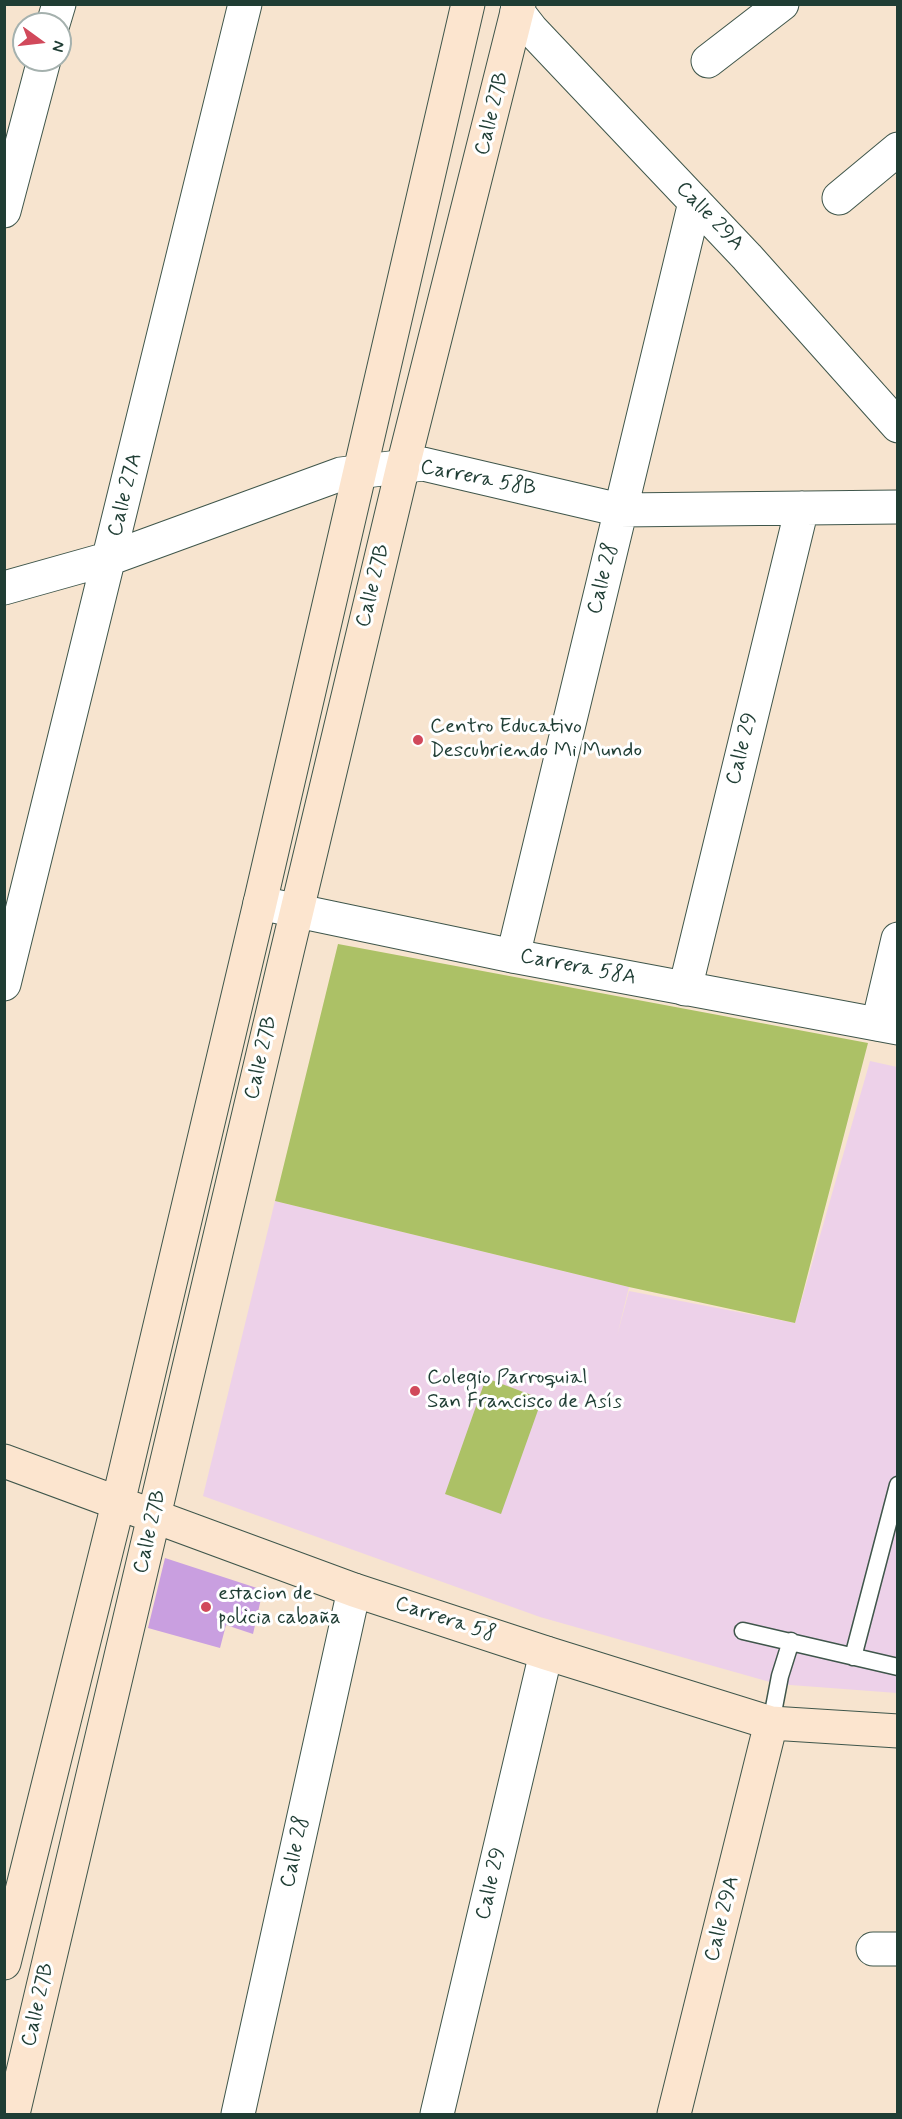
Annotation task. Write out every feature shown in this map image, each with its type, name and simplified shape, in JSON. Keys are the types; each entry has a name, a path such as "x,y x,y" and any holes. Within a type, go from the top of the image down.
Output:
{"main road":[{"name":"Calle 27B","path":"4,1963 118,1501 260,903 362,472 468,4"},
{"name":"Calle 27B","path":"13,2115 403,466 518,8"},
{"name":"Carrera 58","path":"4,1461 118,1501 354,1590 771,1723 897,1731"},
{"name":"Calle 29A","path":"674,2115 771,1723"}],"street":[{"name":"Calle 27A","path":"4,984 111,558 245,4"},
{"path":"708,61 782,4"},
{"name":"Calle 29A","path":"518,8 531,29 694,202 897,426"},
{"path":"4,211 41,72"},
{"path":"839,198 897,149"},
{"name":"Calle 28","path":"513,956 694,202"},
{"name":"Carrera 58B","path":"4,588 111,558 341,474 423,464 620,510 897,507"},
{"name":"Calle 29","path":"685,989 802,508"},
{"name":"Carrera 58A","path":"260,903 513,956 888,1026"},
{"path":"888,1026 897,939"},
{"name":"Calle 28","path":"238,2115 354,1590"},
{"name":"Calle 29","path":"437,2115 546,1653"}],"lane":[{"path":"853,1657 897,1485"},
{"path":"743,1631 897,1667"},
{"path":"771,1723 790,1641"}],"shaded area":[{"path":"870,1061 897,1067 897,1693 777,1684 540,1617 203,1496 275,1201 629,1287 617,1336 629,1291 795,1323"}],"green space":[{"path":"338,944 868,1043 795,1323 629,1287 275,1201"},
{"path":"486,1378 542,1399 501,1514 445,1494"}],"building":[{"name":"estacion de policia cabaña","path":"165,1558 263,1590 253,1634 226,1625 220,1648 148,1628"}],"place":[{"name":"Centro Educativo Descubriendo Mi Mundo","path":"418,740"},
{"name":"Colegio Parroquial San Francisco de Asís","path":"415,1391"},
{"name":"estacion de policia cabaña","path":"206,1607"}]}
